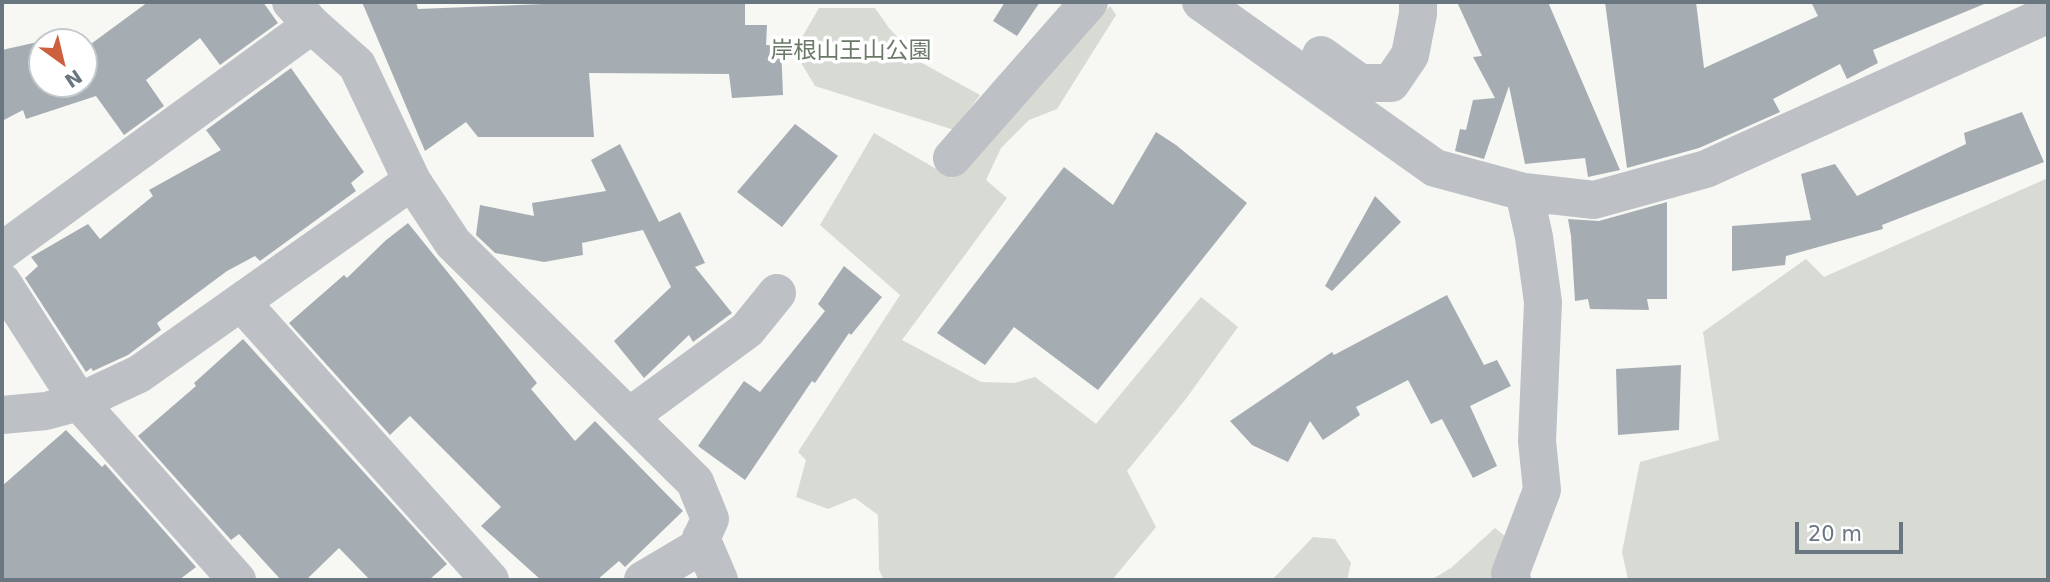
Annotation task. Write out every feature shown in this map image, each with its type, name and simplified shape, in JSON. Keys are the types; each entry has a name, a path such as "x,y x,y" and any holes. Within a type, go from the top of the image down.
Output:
{"street":[{"path":"952,158 1089,2"},
{"path":"1201,2 1435,168 1524,192 1594,200 1706,169 2038,19 2048,12"},
{"path":"1245,32 1276,24 1360,83 1391,83 1410,55 1418,2"},
{"path":"2,251 301,13 357,65 412,181 453,243 695,482 710,519 696,548 643,580"},
{"path":"2,415 46,411 79,402 139,374 412,181"},
{"path":"1512,580 1510,574 1542,490 1537,441 1543,302 1534,237 1524,192"},
{"path":"2,282 79,402 237,580"},
{"path":"630,416 747,330 776,293"},
{"path":"241,302 490,580"},
{"path":"701,538 719,580"}],"green space":[{"path":"1110,6 1116,15 1057,109 1029,120 1001,148 986,180 1007,198 902,340 981,382 1014,383 1035,377 1096,424 1201,297 1238,327 1185,400 1127,471 1156,527 1112,580 884,580 879,570 878,515 855,498 828,509 796,497 806,460 798,452 900,295 820,225 874,133 952,178"},
{"name":"岸根山王山公園","path":"819,8 875,8 889,28 922,63 980,95 954,130 815,86 794,51"},
{"path":"2048,178 2048,580 1628,580 1622,552 1640,462 1719,440 1703,332 1806,259 1824,277"},
{"path":"1495,528 1506,537 1490,580 1431,580 1451,568"},
{"path":"1313,537 1335,539 1351,563 1347,580 1272,580"}],"building":[{"path":"148,2 263,2 278,23 220,65 200,38 146,80 164,106 124,135 97,98 98,39"},
{"path":"362,2 416,2 418,9 594,2 745,2 745,25 767,25 766,45 781,46 783,95 732,98 729,74 589,73 594,137 478,137 466,122 425,151"},
{"path":"1005,2 1040,2 1017,36 993,21"},
{"path":"1457,2 1548,2 1620,170 1588,177 1585,158 1525,164 1509,86 1484,159 1455,151 1460,129 1466,130 1473,100 1495,98 1473,57 1482,56"},
{"path":"1605,2 1696,2 1704,68 1818,16 1811,2 1989,2 1873,50 1878,63 1847,79 1840,64 1773,99 1780,112 1699,148 1627,168"},
{"path":"28,44 28,98 90,98 26,119 23,110 2,121 2,50"},
{"path":"291,68 364,172 351,183 356,191 260,261 255,256 227,271 157,323 161,330 128,355 86,372 25,278 38,266 31,257 88,224 100,239 153,196 149,190 221,150 206,130"},
{"path":"2022,112 2044,162 1882,225 1883,229 1786,256 1785,265 1732,271 1732,226 1811,220 1801,174 1835,164 1857,196 1966,144 1964,133"},
{"path":"795,124 838,156 782,227 737,192"},
{"path":"1156,132 1247,203 1098,390 1014,327 985,365 937,333 1064,167 1113,205"},
{"path":"620,144 659,222 680,212 705,263 695,267 732,313 693,342 689,335 644,378 614,341 671,287 643,230 582,243 583,255 544,262 495,253 476,235 480,205 534,216 532,203 606,191 591,160"},
{"path":"1375,196 1401,222 1332,291 1325,286"},
{"path":"1667,202 1667,299 1647,299 1649,310 1590,309 1588,299 1575,301 1568,219 1599,221"},
{"path":"408,223 537,383 531,389 575,441 595,421 683,511 625,567 619,561 597,580 541,580 481,526 501,507 410,416 390,435 289,323 344,275 347,278"},
{"path":"844,266 882,297 851,335 849,333 815,383 812,381 745,480 698,446 744,381 760,392 825,311 818,304"},
{"path":"1447,295 1484,365 1497,360 1511,386 1470,406 1497,466 1473,478 1442,419 1431,424 1408,380 1356,407 1360,415 1323,440 1310,421 1288,462 1252,445 1230,421 1332,352 1334,355"},
{"path":"243,339 447,564 429,580 370,580 339,548 306,580 281,580 239,534 231,540 138,436 196,386 194,383"},
{"path":"1681,365 1679,430 1618,435 1616,369"},
{"path":"66,430 102,467 105,464 196,567 179,580 2,580 2,486"}]}
